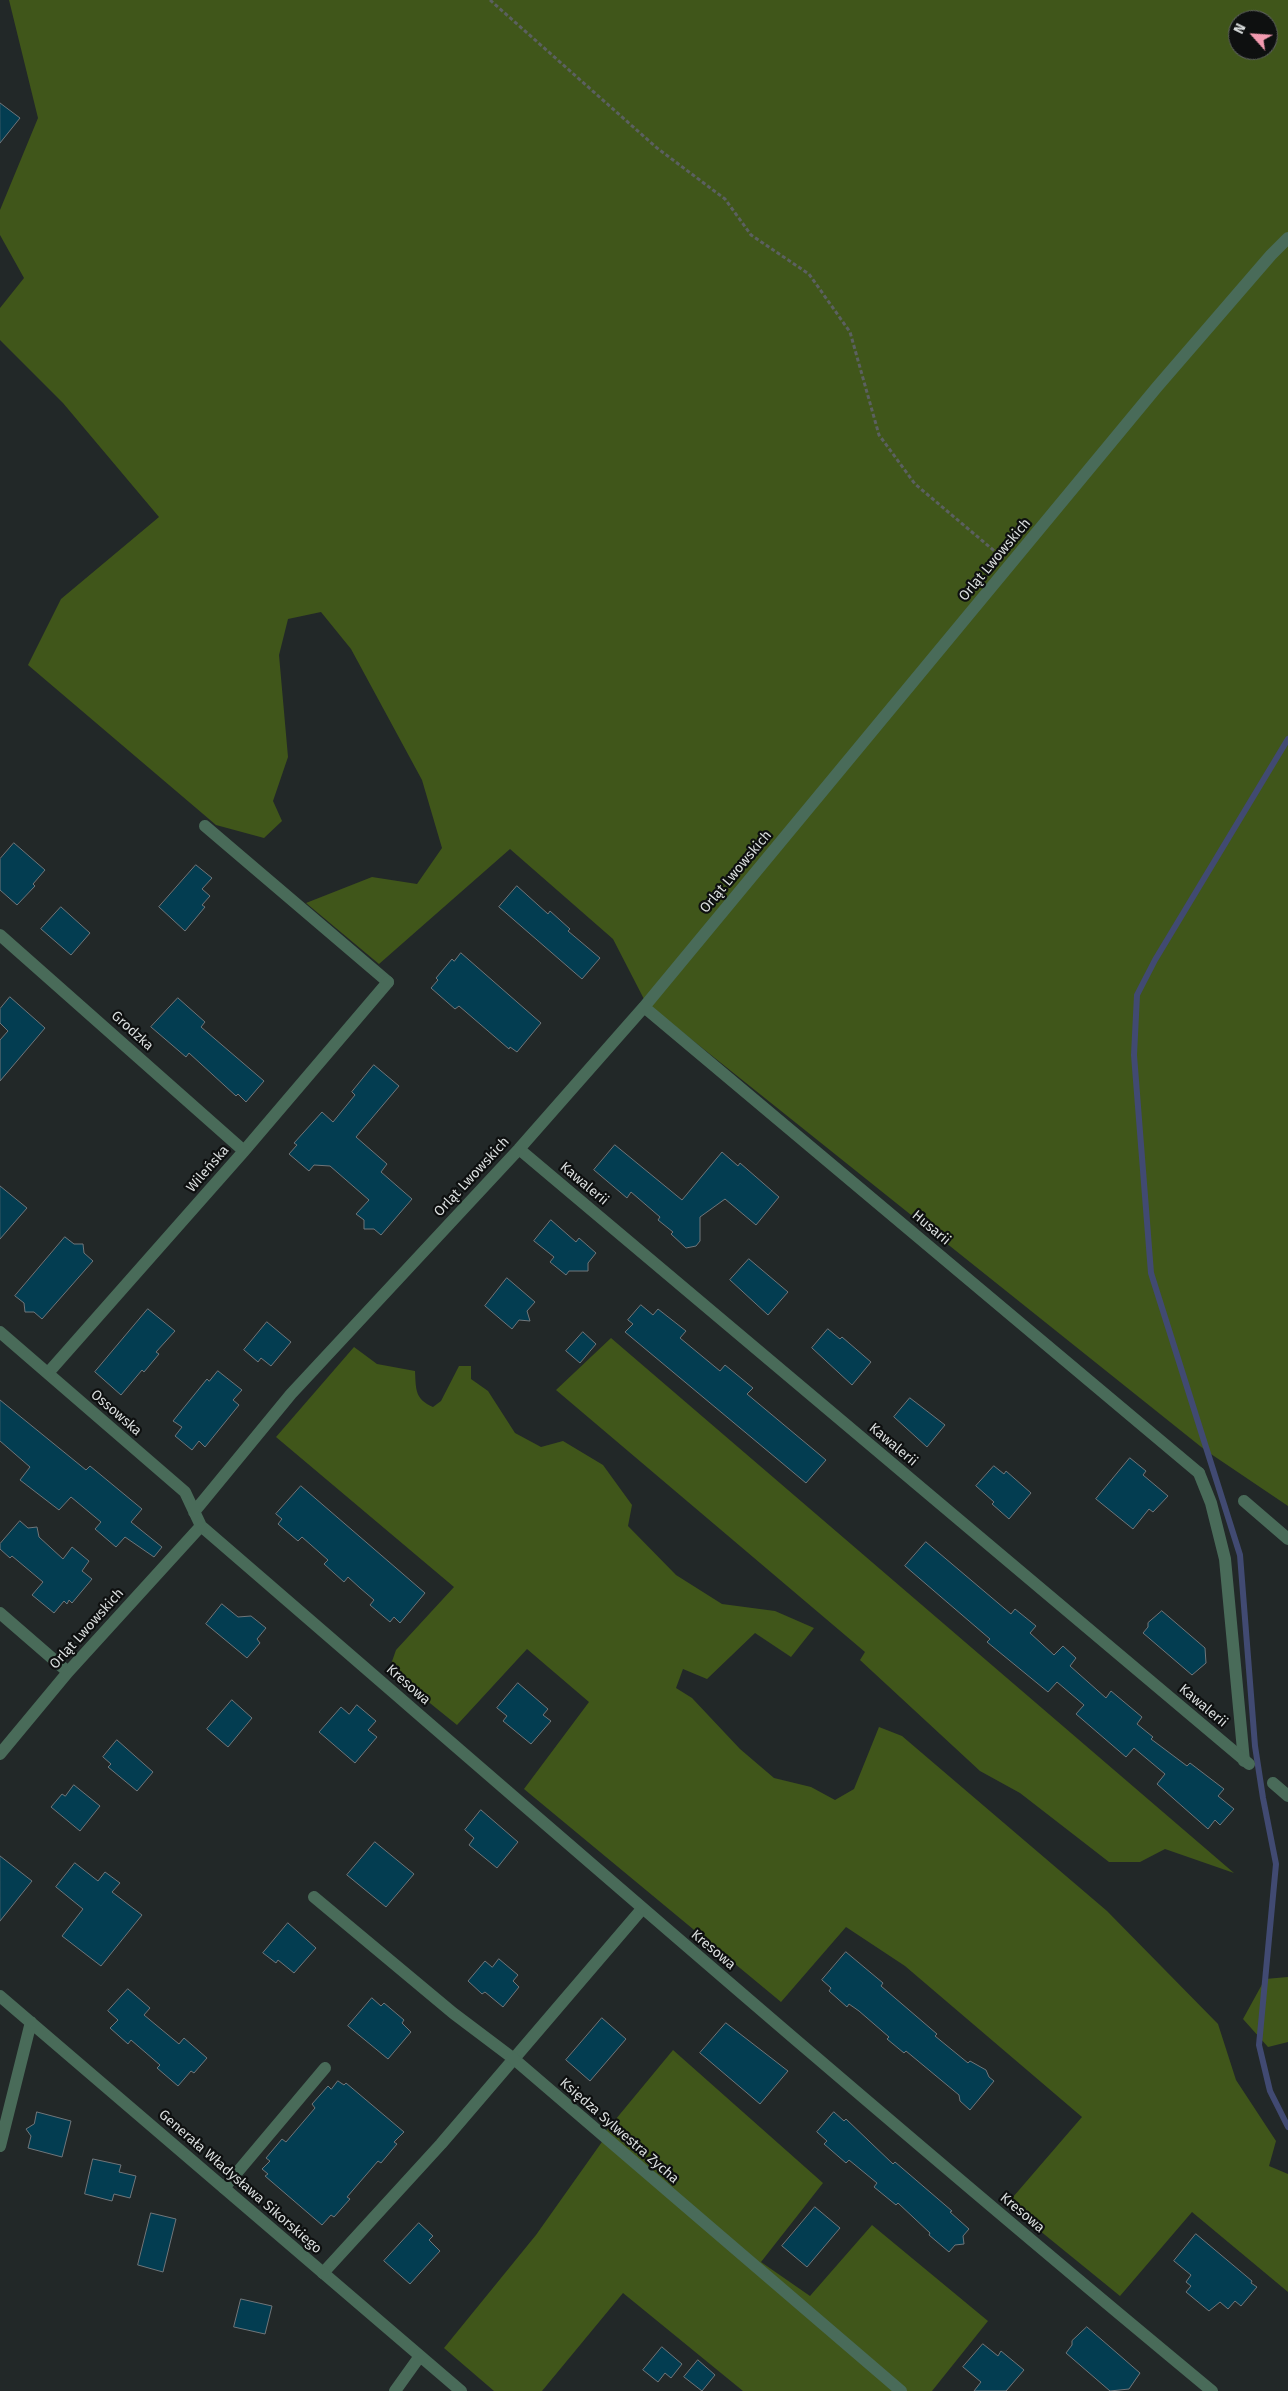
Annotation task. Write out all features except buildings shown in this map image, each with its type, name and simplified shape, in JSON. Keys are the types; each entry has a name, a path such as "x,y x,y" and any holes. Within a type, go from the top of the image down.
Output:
{"street":[{"name":"Orląt Lwowskich","path":"194,1512 291,1394 519,1150 644,1007 1157,387 1271,254 1288,238"},
{"name":"Wileńska","path":"48,1373 244,1151 388,982 205,826"},
{"name":"Grodzka","path":"0,934 244,1151"},
{"name":"Husarii","path":"644,1007 1199,1473 1211,1503 1224,1559 1247,1762"},
{"name":"Kawalerii","path":"519,1150 1247,1762"},
{"name":"Ossowska","path":"0,1332 185,1492 201,1526"},
{"path":"1244,1502 1288,1539"},
{"name":"Orląt Lwowskich","path":"0,1754 68,1672 201,1526"},
{"name":"Kresowa","path":"201,1526 642,1909 1047,2254 1212,2391"},
{"path":"0,1613 68,1672"},
{"path":"1273,1783 1288,1796"},
{"name":"Księdza Sylwestra Zycha","path":"314,1897 453,2013 514,2059 901,2391"},
{"path":"323,2273 441,2144 642,1909"},
{"name":"Generała Władysława Sikorskiego","path":"0,1996 461,2391"},
{"path":"0,2146 31,2022"},
{"path":"224,2188 325,2068"},
{"path":"395,2391 420,2356"}],"path":[{"path":"490,0 657,148 725,199 751,235 809,274 850,332 879,435 916,484 1011,563"}],"green space":[{"path":"9,0 1288,0 1288,1506 1205,1450 646,1003 613,939 510,849 379,964 306,903 372,877 417,884 442,848 422,780 351,649 321,612 288,619 279,655 288,757 273,801 282,821 264,838 216,825 28,665 61,599 159,517 63,403 0,340 0,308 24,278 0,235 0,210 38,118"},
{"path":"611,1338 1234,1873 1165,1849 1140,1862 1109,1862 1020,1793 980,1771 860,1660 865,1652 556,1390"},
{"path":"354,1347 377,1364 415,1371 420,1397 433,1407 441,1401 459,1366 471,1366 471,1379 488,1391 515,1433 541,1447 563,1441 603,1465 632,1505 628,1526 676,1575 722,1604 775,1611 814,1628 791,1657 755,1633 707,1679 683,1669 676,1688 692,1698 740,1749 774,1778 811,1787 835,1800 854,1789 879,1727 902,1736 1107,1911 1218,2024 1236,2080 1276,2141 1269,2166 1288,2174 1288,2292 1192,2212 1120,2296 1007,2204 1082,2117 905,1966 846,1927 781,2002 524,1789 589,1702 527,1649 457,1725 389,1670 396,1650 454,1587 276,1437"},
{"path":"1288,1977 1288,2042 1268,2047 1243,2019 1265,1979"},
{"path":"673,2050 823,2183 761,2262 810,2296 872,2225 988,2321 932,2391 743,2391 623,2293 542,2391 494,2391 444,2348 536,2235 604,2139 606,2131"}],"waterway":[{"path":"1288,739 1155,960 1137,995 1134,1055 1151,1273 1240,1555 1255,1746 1276,1864 1259,2045 1270,2091 1288,2127"}]}
